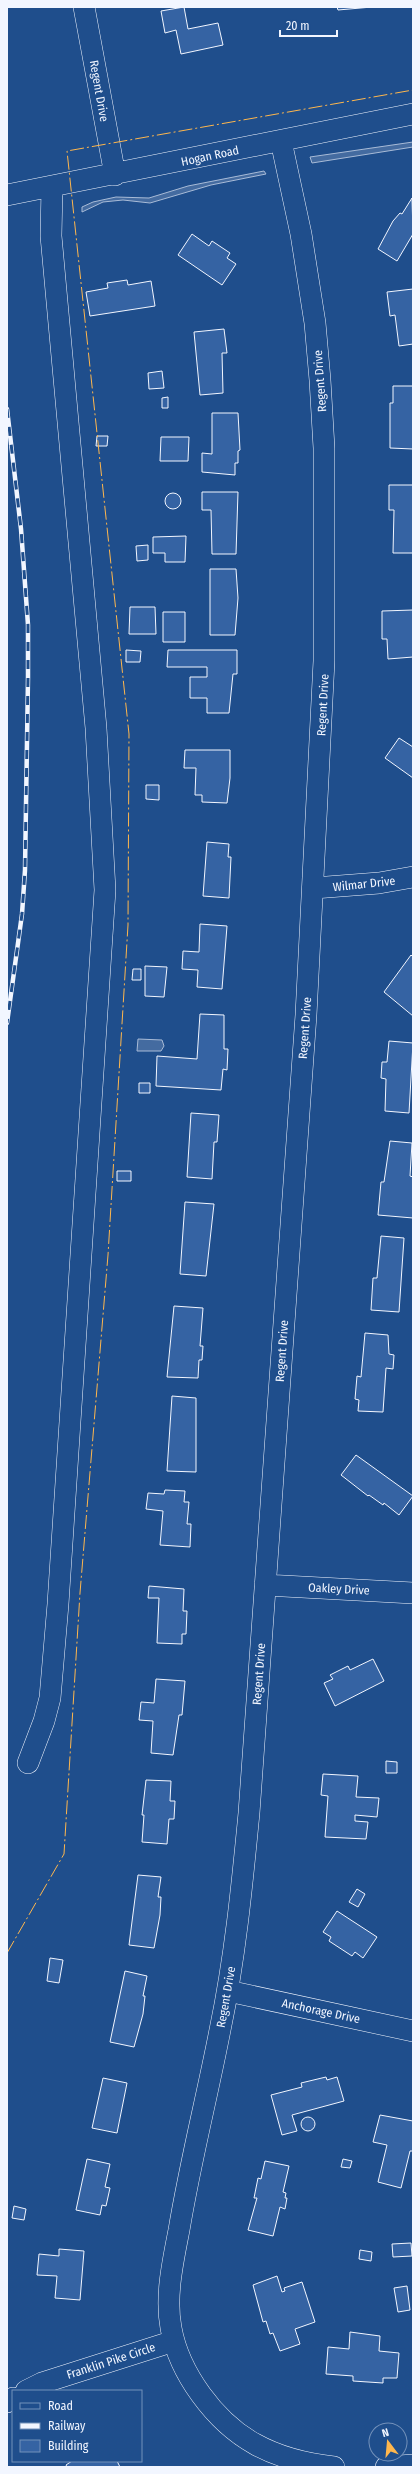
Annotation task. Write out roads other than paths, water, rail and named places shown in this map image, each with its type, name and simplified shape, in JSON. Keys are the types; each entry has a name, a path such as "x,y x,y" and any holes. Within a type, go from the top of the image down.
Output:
{"street":[{"name":"Regent Drive","path":"84,7 115,175"},
{"name":"Hogan Road","path":"7,195 115,175 413,114"},
{"name":"Regent Drive","path":"281,141 301,234 315,323 323,428 324,661 314,888 266,1585 249,1813 239,1914 228,1991 175,2250 170,2310 174,2341 186,2370 197,2388 215,2411 236,2430 257,2445 286,2457 309,2464 334,2467"},
{"path":"28,1763 44,1721 50,1698 58,1604 105,890 96,728 50,236 52,187"},
{"name":"Wilmar Drive","path":"314,888 380,884 413,877"},
{"name":"Oakley Drive","path":"266,1585 413,1593"},
{"name":"Anchorage Drive","path":"228,1991 413,2031"},
{"name":"Franklin Pike Circle","path":"28,2390 42,2383 174,2341"},
{"path":"386,2467 413,2464"}],"water":[{"path":"413,142 413,147 312,163 310,157"},
{"path":"264,171 266,174 211,185 150,203 123,200 103,202 82,212 82,207 93,202 116,197 149,198 188,186"},
{"path":"138,1039 162,1040 164,1046 161,1051 137,1051"}],"railway":[{"path":"7,409 21,529 28,625 25,870 22,914 7,1023"}]}
